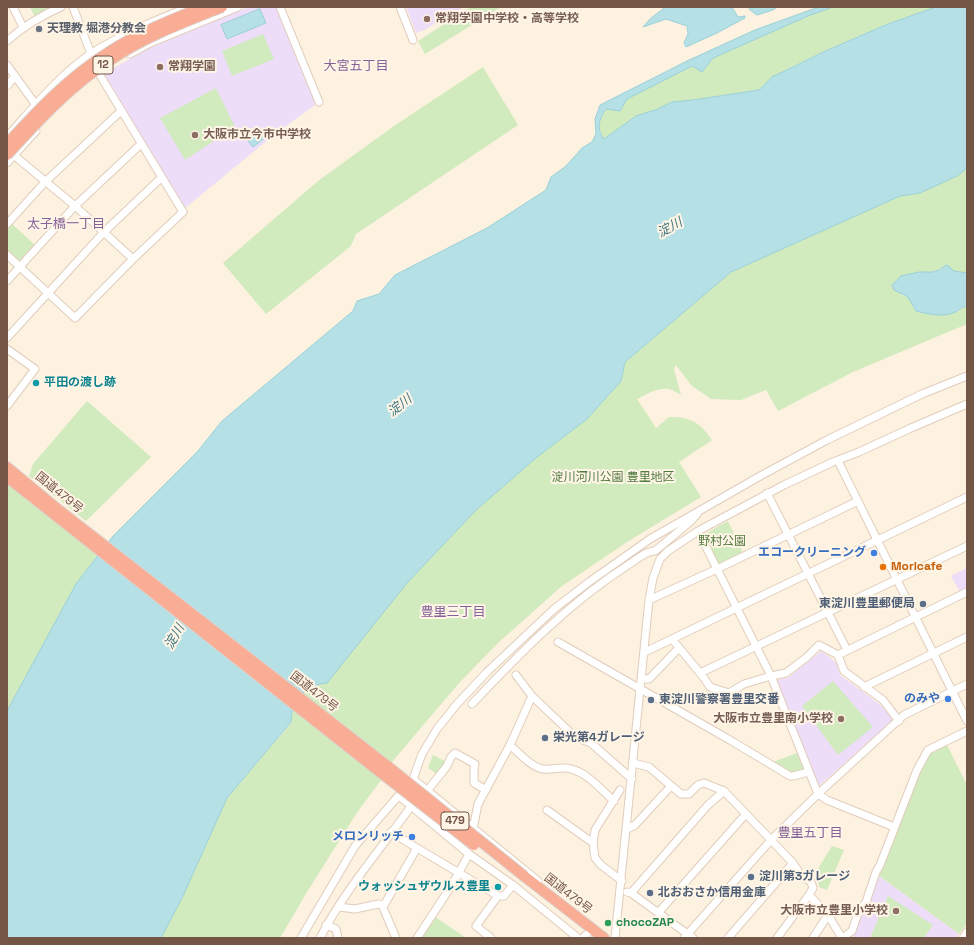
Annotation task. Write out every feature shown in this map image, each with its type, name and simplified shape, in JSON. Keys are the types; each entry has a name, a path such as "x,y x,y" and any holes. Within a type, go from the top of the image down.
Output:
{"highway":[{"path":"7,144 50,98 92,63 135,37 203,7"},
{"name":"12","path":"10,155 60,100 98,68 125,50 156,34 222,7"},
{"name":"国道479号","path":"7,467 72,520 386,765 518,880"},
{"name":"国道479号","path":"7,477 585,934 604,938"}],"street":[{"path":"13,7 23,27"},
{"path":"7,41 23,27 45,14 62,7"},
{"path":"7,255 75,318 133,259 183,212 98,72 92,53 73,7"},
{"path":"7,137 65,74 92,53 170,11 189,7"},
{"path":"7,163 10,155 73,92 98,72 150,43 238,7"},
{"path":"280,7 319,102"},
{"path":"400,7 413,40"},
{"path":"7,65 36,104"},
{"path":"7,86 15,76"},
{"path":"7,224 45,182 121,111"},
{"path":"7,281 75,206 141,144"},
{"path":"7,149 10,155 75,206 133,259"},
{"path":"7,338 104,232 161,178"},
{"path":"7,348 35,369 7,406"},
{"path":"301,938 355,846 413,779 422,754 437,729 457,704 487,672 554,609 588,582 645,543 762,474 827,440 922,394 967,376"},
{"path":"615,938 622,881 649,600 653,578 660,559 668,551 698,531 767,493 838,460 967,404"},
{"path":"838,460 967,721"},
{"path":"767,493 847,650"},
{"path":"645,652 967,497"},
{"path":"649,600 858,501"},
{"path":"472,704 516,657 544,630 610,577 647,553 655,551 691,521 700,510"},
{"path":"698,531 771,676 818,794 827,800 894,827"},
{"path":"700,673 967,546"},
{"path":"655,551 660,559"},
{"path":"838,655 967,592"},
{"path":"864,687 967,637"},
{"path":"672,639 710,687 729,693 744,684 786,673 807,657 819,645 838,655 844,671 864,687 884,700 899,721"},
{"path":"558,642 790,776 809,772"},
{"path":"641,679 649,679 679,648"},
{"path":"516,675 532,696 575,737 591,743 632,779"},
{"path":"621,890 631,893 688,937 771,840 818,794 904,715 967,684"},
{"path":"473,829 478,804 510,745 532,696"},
{"path":"809,895 828,914 842,938 852,930 866,902 876,872 917,770 928,750 967,731"},
{"path":"510,745 538,767 552,769 560,767 571,768 580,772 614,800"},
{"path":"320,938 326,925 391,832 411,806 448,766 451,757 455,753 475,764 474,783 486,790"},
{"path":"633,762 649,767 681,794 690,794 698,785 704,783 724,792 793,863 800,874 811,882 813,888 809,895 777,938"},
{"path":"413,779 528,872 585,934"},
{"path":"627,829 635,825 671,786"},
{"path":"620,790 595,830 593,843 595,858 601,865 622,881"},
{"path":"631,893 708,805 724,792"},
{"path":"399,796 469,854 518,880 585,934"},
{"path":"547,810 593,843"},
{"path":"658,913 745,815"},
{"path":"391,832 498,896 504,896 518,880"},
{"path":"383,907 417,848"},
{"path":"417,938 469,854"},
{"path":"728,938 793,863"},
{"path":"491,938 480,935 476,926 498,896"},
{"path":"339,907 355,909 378,904 382,905 396,938"},
{"path":"813,938 828,914"},
{"path":"326,925 336,929 338,938"},
{"path":"963,938 967,932"}],"shaded area":[{"path":"249,7 278,7 316,102 315,105 275,134 184,209 105,75 106,72 152,47"},
{"name":"常翔学園中学校・高等学校","path":"406,7 464,7 416,33"},
{"path":"967,568 967,588 960,592 951,576"},
{"name":"大阪市立豊里南小学校","path":"821,651 836,662 840,675 882,706 892,718 892,721 820,785 817,784 776,683 779,679 788,678"},
{"name":"大阪市立豊里小学校","path":"878,875 959,934 956,938 853,938"}],"green space":[{"path":"30,7 54,7 35,17"},
{"path":"471,7 501,7 425,54 418,41"},
{"path":"833,7 936,7 888,24 820,53 772,77 759,90 672,102 658,109 636,116 604,139 600,131 600,124 606,109 692,66 702,72 713,58 808,16"},
{"path":"263,34 274,59 232,76 222,51"},
{"path":"483,67 518,125 356,234 351,246 266,314 223,263 318,181 394,126"},
{"path":"216,88 235,127 185,160 160,118"},
{"name":"淀川河川公園 豊里地区","path":"967,168 967,273 954,271 944,266 932,271 919,272 901,295 908,297 916,311 958,312 963,307 967,307 967,324 853,372 778,411 766,390 741,400 711,399 691,385 676,365 674,369 681,395 669,389 661,389 653,391 637,399 656,428 669,417 683,418 699,425 712,440 679,462 701,497 627,542 562,586 499,642 460,682 391,763 382,779 358,811 280,938 161,938 183,896 227,798 291,723 292,711 305,690 475,511 537,457 587,419 621,381 625,362 731,272 900,196 920,193 957,176"},
{"path":"11,223 35,245 21,262 18,262 7,251 7,227"},
{"path":"87,401 151,457 86,521 29,476 33,464"},
{"path":"7,473 103,548 76,584 7,711"},
{"name":"野村公園","path":"728,521 743,553 719,565 704,537 705,534"},
{"path":"833,681 873,727 838,755 802,706"},
{"path":"947,745 967,785 967,924 959,934 878,875 918,774 928,754"},
{"path":"797,753 803,768 802,771 792,774 773,762"},
{"path":"433,755 447,762 438,775 428,768"},
{"path":"832,846 844,850 827,890 819,887 816,872"},
{"path":"888,896 933,925 924,938 870,938"},
{"path":"434,916 466,938 419,938"}],"water":[{"path":"666,7 732,7 738,17 745,16 745,18 686,47 684,43 688,34 687,26 666,19 643,27 650,19"},
{"path":"749,7 777,7 773,10 757,15 750,10"},
{"name":"淀川","path":"819,7 833,7 808,16 713,58 702,72 692,66 627,99 620,111 606,109 599,124 600,132 604,139 636,116 658,109 672,102 759,90 772,77 821,53 888,24 936,7 967,7 967,168 957,176 920,193 900,196 731,272 625,362 621,381 587,419 537,457 475,511 407,583 327,683 319,684 305,690 292,711 291,722 227,798 183,896 161,938 7,938 7,711 76,584 113,536 198,451 222,421 353,311 357,301 379,294 395,275 487,228 546,190 551,177 566,166 582,148 592,142 596,134 595,119 600,105 689,60 755,30"},
{"path":"260,9 266,23 227,39 221,25"},
{"path":"266,128 270,134 253,147 248,141"},
{"path":"947,265 954,271 967,273 967,307 963,307 958,311 947,315 934,315 916,311 908,297 894,290 892,285 901,276 919,272 932,272"}],"place":[{"name":"常翔学園中学校・高等学校","path":"427,19"},
{"name":"天理教 堀港分教会","path":"39,29"},
{"name":"常翔学園","path":"160,67"},
{"name":"大阪市立今市中学校","path":"195,135"},
{"name":"平田の渡し跡","path":"36,383"},
{"name":"エコークリーニング","path":"874,553"},
{"name":"Moricafe","path":"883,567"},
{"name":"東淀川豊里郵便局","path":"923,604"},
{"name":"のみや","path":"948,699"},
{"name":"東淀川警察署豊里交番","path":"651,700"},
{"name":"大阪市立豊里南小学校","path":"841,719"},
{"name":"栄光第4ガレージ","path":"545,738"},
{"name":"メロンリッチ","path":"412,837"},
{"name":"淀川第3ガレージ","path":"751,877"},
{"name":"ウォッシュザウルス豊里","path":"498,887"},
{"name":"北おおさか信用金庫","path":"650,893"},
{"name":"大阪市立豊里小学校","path":"896,911"},
{"name":"chocoZAP","path":"608,923"}],"district":[{"name":"大宮五丁目","path":"356,66"},
{"name":"太子橋一丁目","path":"66,224"},
{"name":"豊里三丁目","path":"453,612"},
{"name":"豊里五丁目","path":"810,833"}]}
